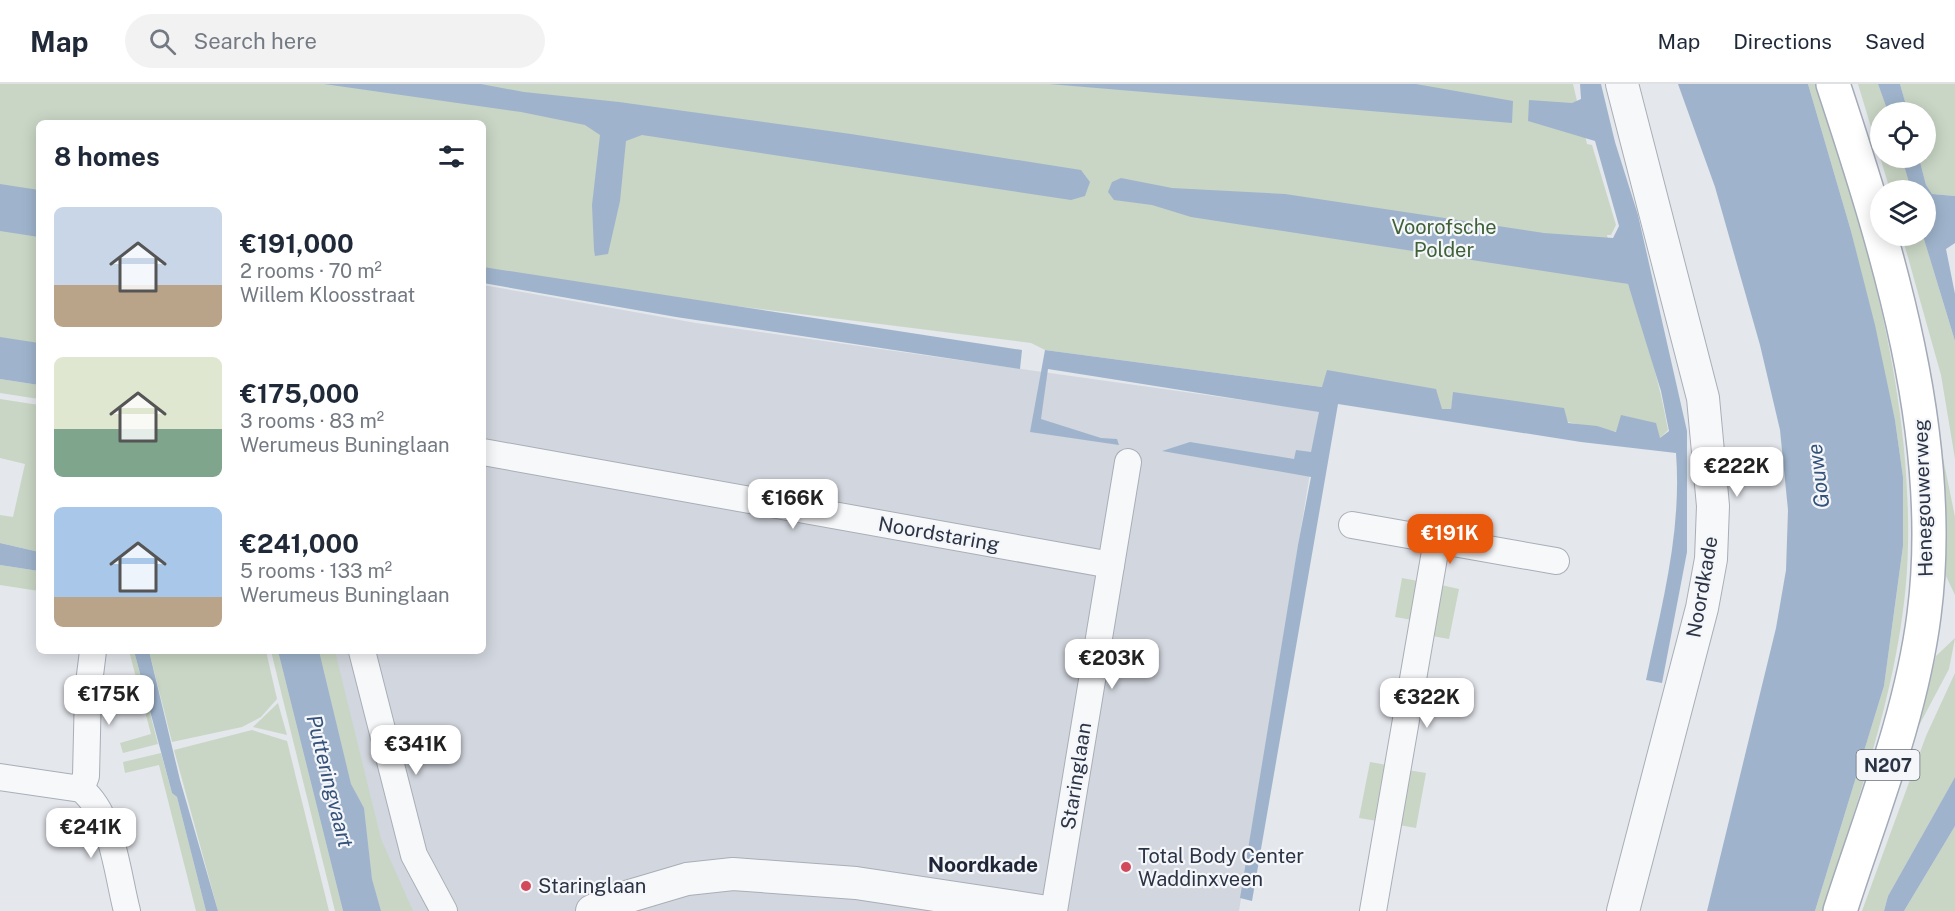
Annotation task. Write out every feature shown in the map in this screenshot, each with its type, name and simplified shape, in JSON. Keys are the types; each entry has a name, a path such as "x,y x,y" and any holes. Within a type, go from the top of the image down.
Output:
{"main road":[{"name":"Henegouwerweg","path":"1833,84 1858,160 1902,318 1921,411 1927,490 1928,563 1924,615 1909,696 1840,911"}],"street":[{"name":"Noordkade","path":"1622,84 1702,398 1713,506 1711,559 1702,608 1623,911"},
{"name":"Noordstaring","path":"486,453 1111,565"},
{"name":"Staringlaan","path":"1054,911 1128,462"},
{"path":"1352,525 1556,561"},
{"path":"1373,911 1437,540"},
{"path":"81,789 86,776 87,691 93,654"},
{"path":"363,654 414,855 444,911"},
{"path":"0,777 81,789 89,796 106,829 127,911"},
{"path":"592,911 616,900 687,879 733,874 856,883 1041,911"}],"shaded area":[{"path":"486,286 696,323 1320,411 1239,911 380,911 315,654 486,654"}],"green space":[{"name":"Voorofsche Polder","path":"0,84 1573,84 1587,144 1592,145 1616,225 1611,235 1607,235 1618,282 1628,284 1656,374 1668,430 1659,439 1556,420 1453,396 1451,409 1442,409 1324,380 1323,387 1045,350 1031,343 486,274 486,120 36,120 36,371 0,365"},
{"path":"1808,84 1819,84 1868,254 1893,369 1902,427 1907,486 1908,545 1905,592 1890,684 1865,776 1823,911 1815,911 1884,686 1903,546 1903,477 1895,420 1851,231"},
{"path":"1858,84 1878,84 1884,102 1870,102 1870,124"},
{"path":"1900,84 1955,84 1955,196 1936,194 1936,180 1925,180 1922,168 1936,168 1936,102 1905,102"},
{"path":"1883,168 1905,168 1908,180 1887,180"},
{"path":"1905,246 1926,246 1955,341 1955,459 1941,375"},
{"path":"0,379 36,385 36,399 0,393"},
{"path":"0,399 36,405 36,551 0,543 0,515 13,517 25,464 0,458"},
{"path":"1942,453 1955,517 1955,595 1945,574 1946,540"},
{"path":"0,565 36,571 36,591 0,585"},
{"path":"1402,578 1418,581 1412,620 1395,617"},
{"path":"1441,585 1459,589 1449,639 1432,636"},
{"path":"1955,638 1949,669 1915,733 1936,656"},
{"path":"130,654 135,654 158,744 123,753 120,743 151,734"},
{"path":"150,654 267,654 277,699 261,717 242,727 172,742"},
{"path":"272,654 279,654 343,911 335,911"},
{"path":"320,654 336,654 381,839 413,911 381,911 372,879 364,808 351,784"},
{"path":"1955,673 1955,777 1888,896 1884,911 1862,911 1926,736"},
{"path":"278,703 287,735 253,727"},
{"path":"252,730 287,741 329,911 218,911 174,750"},
{"path":"161,753 172,793 177,797 206,911 196,911 159,765 125,773 123,762"},
{"path":"1370,762 1387,765 1377,821 1359,818"},
{"path":"1408,770 1426,773 1416,828 1399,825"},
{"path":"1955,826 1955,911 1904,911"}],"water":[{"path":"324,84 481,84 524,92 619,102 851,134 1081,170 1090,182 1085,196 1071,200 642,135 626,141 620,201 608,254 595,256 592,205 600,135 585,125 521,112"},
{"path":"1049,84 1416,84 1513,101 1512,123"},
{"path":"1580,84 1601,84 1615,142 1638,215 1687,431 1687,552 1662,683 1646,680 1673,539 1676,511 1676,453 1581,442 1338,404 1252,901 1240,898 1311,477 1162,451 1190,442 1294,459 1296,450 1311,452 1319,412 1048,369 1041,419 1101,438 1117,439 1119,445 1030,432 1045,350 1322,387 1327,370 1436,389 1442,409 1451,409 1453,392 1564,408 1568,423 1597,426 1616,432 1621,415 1656,423 1660,438 1669,431 1661,391 1628,284 1191,217 1152,205 1114,200 1108,192 1112,182 1121,178 1172,188 1285,194 1544,233 1613,238 1619,226 1595,141 1528,121 1529,100 1572,103 1581,99"},
{"name":"Gouwe","path":"1678,84 1808,84 1851,231 1875,325 1895,420 1903,477 1903,546 1884,686 1815,911 1707,911 1776,628 1786,570 1788,510 1780,430 1760,345 1715,187"},
{"path":"1878,84 1900,84 1905,102 1884,102"},
{"path":"1905,168 1922,168 1925,180 1908,180"},
{"path":"0,184 36,190 36,237 0,231"},
{"path":"1936,194 1955,196 1955,243 1946,249 1955,294 1955,341 1926,246 1936,246"},
{"path":"486,267 1022,350 1020,369 676,317 486,284"},
{"path":"0,337 36,343 36,385 0,379"},
{"path":"0,543 36,551 36,571 0,565"},
{"path":"135,654 150,654 180,780 218,911 206,911 177,797 172,793"},
{"name":"Putteringvaart","path":"279,654 320,654 351,784 364,808 372,879 381,911 343,911"},
{"path":"1955,777 1955,826 1904,911 1884,911 1888,896"}],"place":[{"name":"Total Body Center Waddinxveen","path":"1126,867"},
{"name":"Staringlaan","path":"526,886"}],"district":[{"name":"Noordkade","path":"983,864"}]}
